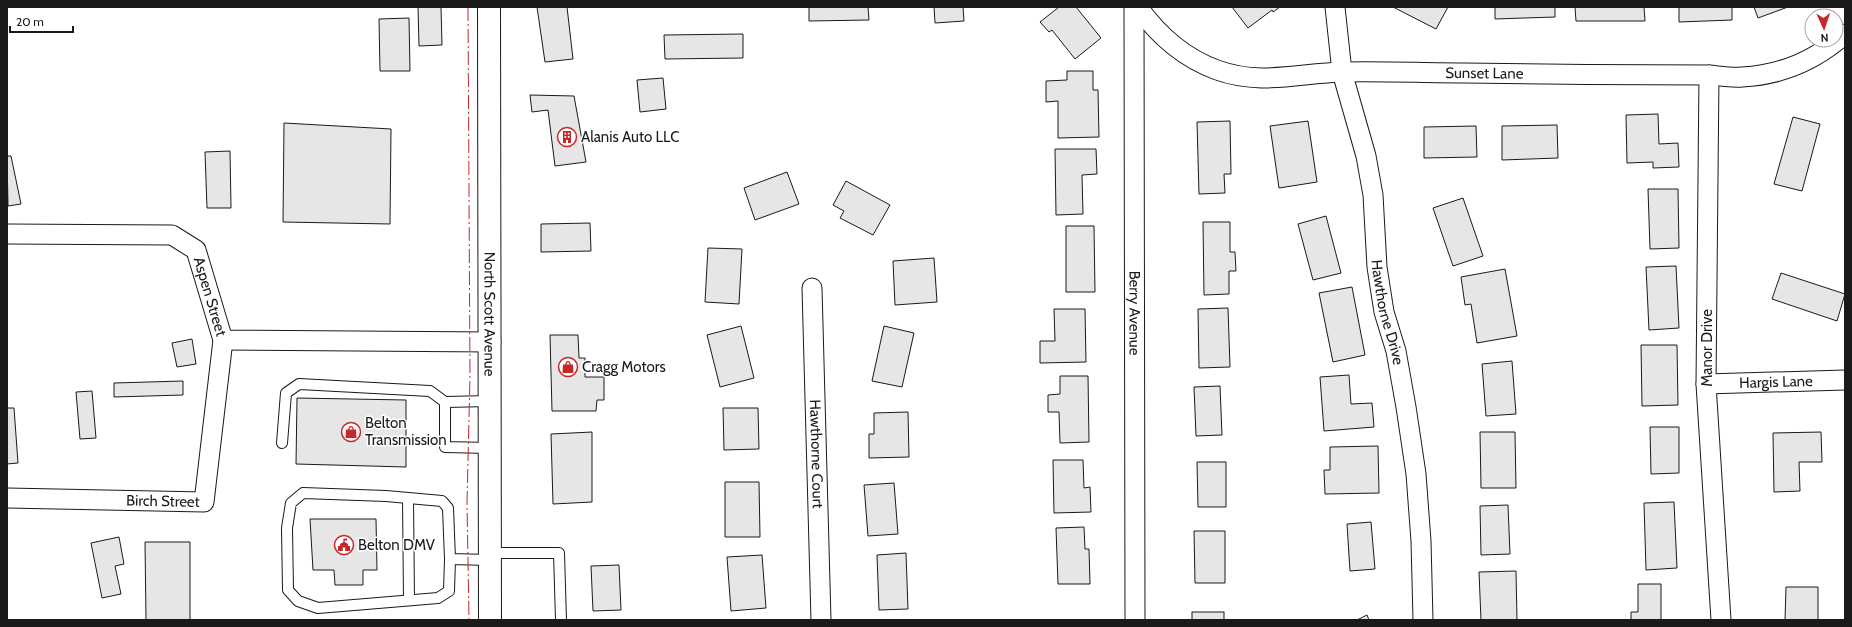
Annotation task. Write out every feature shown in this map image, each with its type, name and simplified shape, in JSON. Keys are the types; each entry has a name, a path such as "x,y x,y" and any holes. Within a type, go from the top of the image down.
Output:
{"main road":[{"name":"North Scott Avenue","path":"489,7 491,342 490,620"}],"street":[{"name":"Berry Avenue","path":"1134,7 1135,620"},
{"name":"Sunset Lane","path":"1138,7 1149,23 1168,42 1193,59 1217,70 1244,77 1271,79 1342,72 1709,75 1741,78 1769,74 1799,65 1823,51 1845,34"},
{"name":"Hawthorne Drive","path":"1335,7 1342,72 1366,156 1373,195 1378,267 1384,312 1396,351 1416,474 1421,541 1423,620"},
{"name":"Manor Drive","path":"1709,75 1706,384 1721,620"},
{"name":"Aspen Street","path":"7,234 172,235 196,250 223,340 491,342"},
{"name":"Hawthorne Court","path":"812,288 821,620"},
{"name":"Birch Street","path":"7,498 204,502 223,340"},
{"name":"Hargis Lane","path":"1706,384 1845,380"}],"lane":[{"path":"282,443 286,393 299,384 430,391 445,402 490,401"},
{"path":"445,402 445,447 490,448"},
{"path":"303,493 386,496 442,501 448,508 450,559 449,591 438,598 318,608 298,602 288,590 287,528 290,503 303,493"},
{"path":"408,498 409,600"},
{"path":"450,559 559,553 561,620"}],"building":[{"path":"418,7 441,7 442,45 419,46"},
{"path":"537,7 567,7 573,59 545,62"},
{"path":"809,7 868,7 869,20 809,21"},
{"path":"934,7 963,7 964,21 935,23"},
{"path":"1059,7 1076,7 1101,38 1075,59 1052,30 1049,32 1040,22"},
{"path":"1232,7 1280,7 1273,12 1272,10 1248,28"},
{"path":"1393,7 1448,7 1436,29"},
{"path":"1495,7 1555,7 1555,17 1495,19"},
{"path":"1575,7 1644,7 1645,21 1576,21"},
{"path":"1679,7 1732,7 1732,20 1679,22"},
{"path":"1754,7 1788,7 1758,18"},
{"path":"409,18 410,71 380,71 379,19"},
{"path":"743,34 743,58 665,59 664,35"},
{"path":"1067,71 1093,71 1093,90 1098,90 1099,137 1058,138 1058,101 1046,102 1046,81 1067,80"},
{"path":"663,78 666,109 640,112 637,80"},
{"name":"Alanis Auto LLC","path":"530,95 574,96 586,162 555,166 548,110 532,112"},
{"path":"1658,114 1659,144 1678,143 1679,167 1653,168 1653,162 1627,163 1626,115"},
{"path":"1793,117 1820,124 1802,191 1774,184"},
{"path":"1230,121 1231,174 1224,174 1225,193 1199,194 1197,122"},
{"path":"1308,121 1317,182 1279,188 1270,126"},
{"path":"284,123 391,129 390,224 283,222"},
{"path":"1557,125 1558,158 1502,160 1502,126"},
{"path":"1476,126 1477,157 1424,158 1424,127"},
{"path":"1055,149 1096,149 1097,174 1082,175 1083,214 1056,215"},
{"path":"230,151 231,208 207,208 205,152"},
{"path":"7,156 11,156 21,204 8,206"},
{"path":"787,172 799,204 755,220 744,188"},
{"path":"846,181 890,205 873,235 840,218 844,211 833,205"},
{"path":"1648,189 1678,189 1679,248 1650,249"},
{"path":"1463,198 1483,256 1453,266 1433,208"},
{"path":"1326,216 1341,273 1313,280 1298,224"},
{"path":"1203,222 1230,222 1230,252 1235,252 1236,271 1229,271 1229,294 1204,295"},
{"path":"590,223 591,251 541,252 541,224"},
{"path":"1066,226 1094,226 1095,292 1066,292"},
{"path":"708,248 742,249 739,304 705,302"},
{"path":"934,258 937,302 895,305 893,261"},
{"path":"1676,266 1679,328 1649,330 1646,267"},
{"path":"1505,269 1517,336 1477,343 1471,304 1465,305 1461,277"},
{"path":"1781,273 1845,294 1837,321 1772,299"},
{"path":"1352,287 1365,355 1333,362 1319,293"},
{"path":"1228,308 1230,367 1199,368 1198,309"},
{"path":"1054,309 1085,309 1086,362 1040,363 1040,341 1055,341"},
{"path":"741,326 754,378 720,387 707,335"},
{"path":"884,326 914,333 902,387 872,381"},
{"name":"Cragg Motors","path":"550,335 578,335 579,358 585,358 585,377 604,377 604,400 597,400 596,411 552,411"},
{"path":"192,339 196,364 177,367 172,343"},
{"path":"1641,345 1677,345 1678,405 1642,406"},
{"path":"1512,361 1516,414 1486,416 1482,364"},
{"path":"1349,375 1351,404 1372,403 1374,427 1324,431 1320,377"},
{"path":"1060,376 1088,376 1089,442 1060,443 1059,412 1048,412 1048,395 1060,394"},
{"path":"183,381 183,395 114,397 114,383"},
{"path":"1220,386 1222,435 1196,436 1194,387"},
{"path":"92,391 96,438 80,439 76,392"},
{"name":"Belton Transmission","path":"297,398 406,400 406,467 296,464"},
{"path":"7,408 14,408 18,463 7,464"},
{"path":"723,408 758,408 759,449 724,450"},
{"path":"908,412 909,457 869,458 869,434 874,434 874,413"},
{"path":"1650,427 1679,427 1679,473 1651,474"},
{"path":"592,432 592,502 553,504 551,434"},
{"path":"1480,432 1515,432 1516,488 1481,488"},
{"path":"1821,432 1822,462 1799,462 1800,491 1774,492 1773,433"},
{"path":"1378,446 1379,493 1325,494 1324,470 1330,470 1330,447"},
{"path":"1053,460 1083,460 1084,488 1090,487 1091,512 1054,513"},
{"path":"1197,462 1226,462 1226,507 1198,507"},
{"path":"725,482 759,482 760,537 725,537"},
{"path":"894,483 898,534 868,536 864,485"},
{"path":"1674,502 1677,568 1646,570 1644,503"},
{"path":"1508,505 1510,554 1481,555 1480,506"},
{"name":"Belton DMV","path":"310,519 376,519 377,570 363,570 363,585 335,585 334,570 313,570"},
{"path":"1371,522 1375,569 1350,571 1347,524"},
{"path":"1084,527 1085,549 1089,549 1090,584 1058,584 1056,528"},
{"path":"1194,531 1225,531 1225,583 1195,583"},
{"path":"119,537 124,564 115,566 121,594 102,598 91,543"},
{"path":"145,542 190,542 190,620 146,620"},
{"path":"906,553 908,609 879,610 877,555"},
{"path":"762,555 766,608 731,611 727,557"},
{"path":"619,565 621,610 593,611 591,566"},
{"path":"1516,571 1517,620 1481,620 1479,572"},
{"path":"1638,584 1661,584 1661,620 1631,620 1631,612 1638,612"},
{"path":"1786,587 1818,587 1818,620 1785,620"},
{"path":"1192,612 1224,612 1224,620 1192,620"},
{"path":"1367,615 1369,620 1357,620"}],"power":[{"path":"468,7 470,376 467,503 469,620"}],"place":[{"name":"Alanis Auto LLC","path":"567,137"},
{"name":"Cragg Motors","path":"568,367"},
{"name":"Belton Transmission","path":"351,432"},
{"name":"Belton DMV","path":"344,545"}]}
